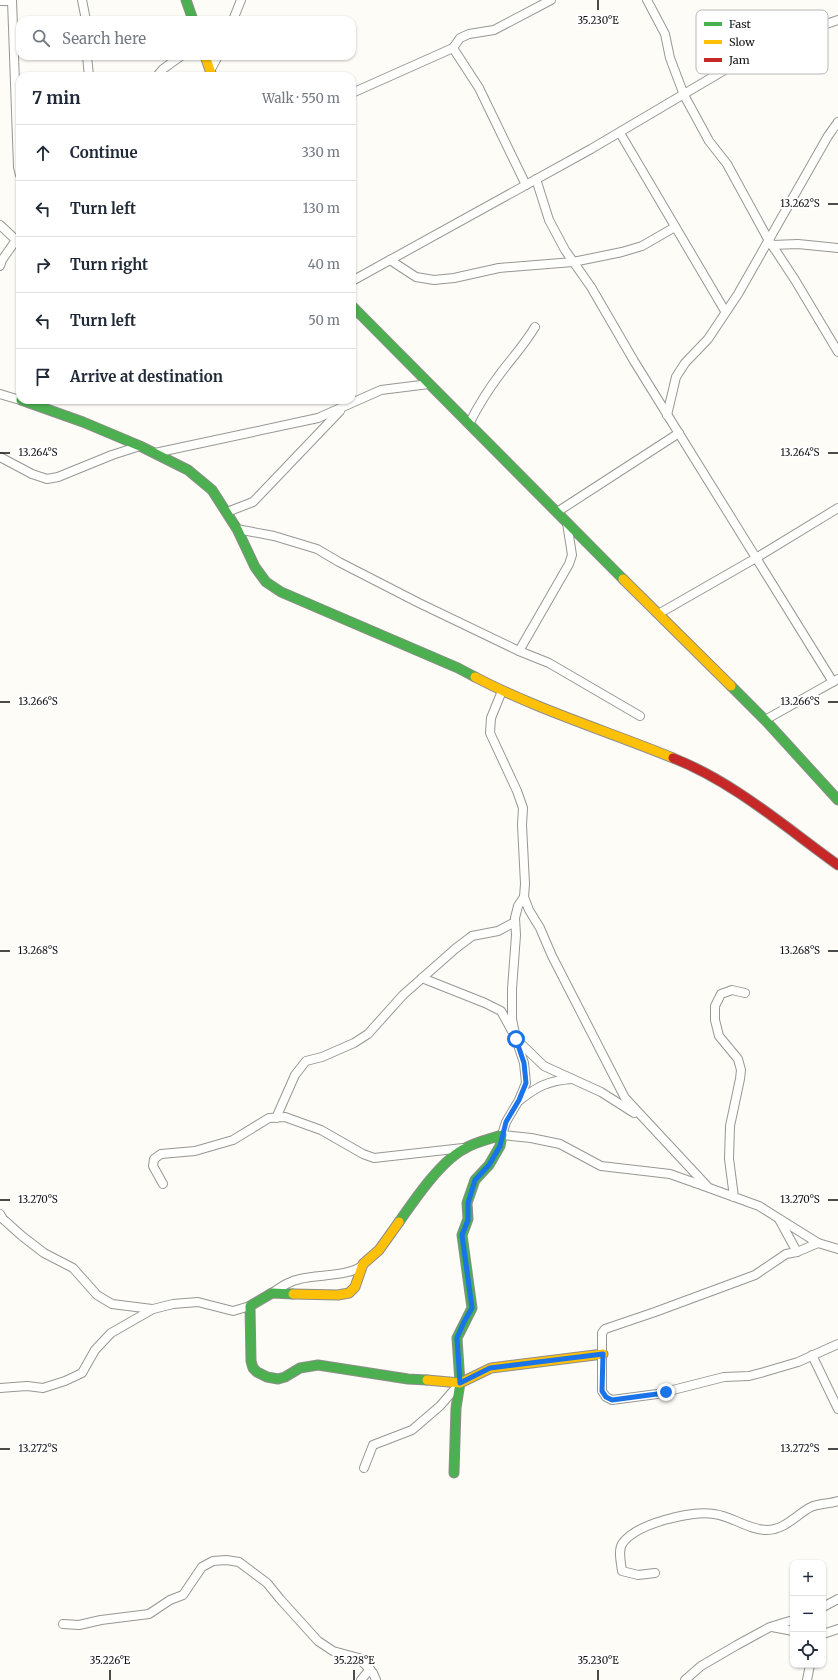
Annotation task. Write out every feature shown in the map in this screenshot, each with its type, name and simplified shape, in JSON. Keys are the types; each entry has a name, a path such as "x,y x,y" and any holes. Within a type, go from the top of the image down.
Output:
{"street":[{"path":"82,0 85,16"},
{"path":"186,0 192,16"},
{"path":"234,16 241,0"},
{"path":"356,91 453,48 460,38 469,34 494,30 551,0"},
{"path":"647,0 665,34 670,58 684,95 709,142 727,164 770,242 838,352"},
{"path":"0,1 12,1 16,112"},
{"path":"828,23 838,20"},
{"path":"453,48 479,88 526,185"},
{"path":"87,60 89,72"},
{"path":"160,72 175,60"},
{"path":"206,60 211,72"},
{"path":"211,72 216,60"},
{"path":"356,279 536,180 719,74"},
{"path":"667,414 676,377 692,355 708,339 725,311 738,294 770,242 838,122"},
{"path":"620,132 725,311"},
{"path":"536,180 549,220 565,250 591,287 756,558 835,681 765,720"},
{"path":"0,225 16,237"},
{"path":"390,260 416,277 434,280 454,278 499,268 574,262 622,252 642,246 675,227"},
{"path":"0,266 2,260 16,242"},
{"path":"770,242 838,248"},
{"path":"356,310 765,720 838,800"},
{"path":"469,424 481,401 499,375 528,339 535,327"},
{"path":"356,401 381,390 429,384"},
{"path":"0,394 16,399"},
{"path":"31,404 83,422 140,446 188,470 212,490 238,529 255,567 266,582 281,592 458,668 502,691 548,711 617,735 696,767 743,796 838,865"},
{"path":"154,453 318,418 351,404"},
{"path":"227,512 253,502 344,407"},
{"path":"557,512 679,433"},
{"path":"0,457 32,474 47,479 58,477 112,455 140,446"},
{"path":"660,614 838,508"},
{"path":"519,652 569,564 572,555 567,523"},
{"path":"238,529 274,536 318,549 339,562 419,603 519,652 549,663 640,716"},
{"path":"502,691 491,718 490,733 517,791 523,808 524,897 529,910 540,928 552,956 625,1098 642,1118 709,1188"},
{"path":"454,1473 456,1408 460,1383 457,1338 472,1308 462,1235 468,1220 468,1203 475,1180 489,1165 500,1146 506,1122 519,1100 526,1083 524,1063 516,1039 512,1019 515,918 518,906 524,897"},
{"path":"276,1118 295,1075 306,1061 328,1055 354,1043 368,1034 403,995 472,936 498,931 515,922"},
{"path":"422,978 485,1003 501,1011 516,1039 544,1066 601,1092 642,1118"},
{"path":"734,1197 729,1159 730,1126 741,1070 738,1059 719,1036 715,1020 715,1006 721,994 732,990 745,993"},
{"path":"519,1100 536,1087 558,1080 572,1079"},
{"path":"163,1184 153,1166 154,1159 161,1154 195,1151 233,1140 269,1118 285,1117 321,1130 357,1151 374,1158 465,1148 502,1135 531,1138 560,1144 601,1166 670,1174 759,1206 818,1243 838,1249"},
{"path":"0,1388 27,1386 43,1388 65,1381 82,1373 95,1350 111,1333 153,1309 173,1304 198,1302 233,1311 250,1306 284,1284 298,1279 352,1272 379,1250 412,1203 440,1169 452,1157 465,1148"},
{"path":"0,1214 3,1220 44,1253 73,1268 97,1295 112,1304 153,1309"},
{"path":"779,1219 796,1252"},
{"path":"818,1243 796,1252 786,1254 755,1275 655,1312 605,1328 602,1333 602,1391 606,1397 612,1400 657,1394 724,1377 749,1376 780,1368 838,1344"},
{"path":"272,1293 338,1295 349,1293 355,1287 363,1264"},
{"path":"250,1306 251,1361 253,1368 257,1372 267,1377 278,1379 285,1377 300,1368 318,1365 408,1380 460,1383"},
{"path":"364,1468 373,1445 412,1430 440,1406 460,1383 490,1368 603,1354"},
{"path":"812,1355 838,1409"},
{"path":"655,1573 638,1575 622,1571 620,1557 621,1545 631,1535 663,1519 688,1515 714,1514 746,1526 766,1530 780,1528 813,1506 838,1501"},
{"path":"63,1624 79,1625 102,1620 149,1614 170,1600 183,1596 202,1568 213,1561 226,1560 239,1562 268,1583 280,1599 318,1641 333,1651 359,1658 370,1669 376,1680"},
{"path":"826,1605 838,1599"},
{"path":"685,1680 701,1666 770,1627 790,1621"},
{"path":"770,1627 790,1630"},
{"path":"826,1633 838,1629"},
{"path":"807,1680 809,1668"},
{"path":"361,1680 370,1669"}],"traffic: fast":[{"path":"186,0 192,16"},
{"path":"356,310 623,579"},
{"path":"32,404 83,422 140,446 188,470 212,490 237,529 255,567 266,582 281,592 458,668 475,677"},
{"path":"731,686 765,720 838,800"},
{"path":"399,1222 428,1182 455,1155 473,1144 502,1135 500,1146 489,1165 475,1180 467,1203 468,1219 462,1235 472,1308 457,1338 460,1383 456,1408 454,1473"},
{"path":"293,1294 272,1293 250,1306 251,1361 253,1368 257,1372 267,1377 278,1379 285,1377 300,1368 318,1365 408,1379 427,1380"}],"traffic: slow":[{"path":"206,60 211,72"},
{"path":"623,579 731,686"},
{"path":"475,677 523,700 673,758"},
{"path":"293,1294 338,1295 349,1293 355,1287 363,1264 379,1250 399,1222"},
{"path":"427,1380 460,1383 491,1368 603,1354"}],"traffic: jam":[{"path":"673,758 695,768 738,792 838,865"}],"route":[{"path":"516,1039 524,1063 526,1083 519,1100 506,1122 500,1146 489,1165 475,1180 468,1203 468,1220 462,1235 472,1308 457,1338 460,1383 490,1368 603,1354 602,1391 606,1397 612,1400 666,1392"}]}
